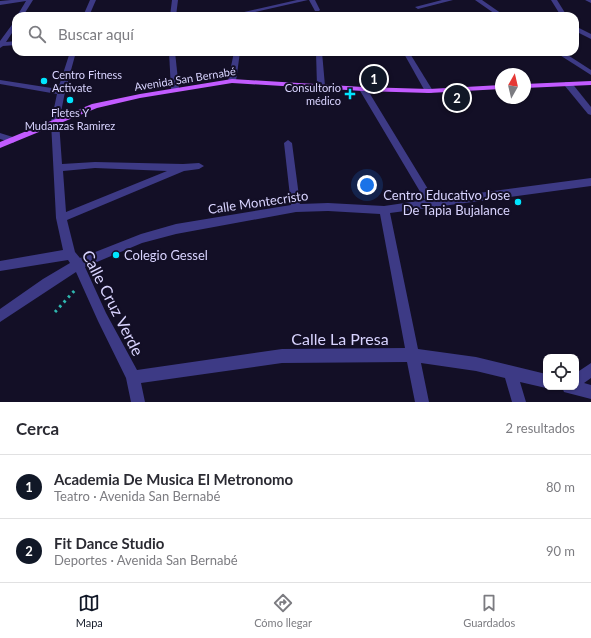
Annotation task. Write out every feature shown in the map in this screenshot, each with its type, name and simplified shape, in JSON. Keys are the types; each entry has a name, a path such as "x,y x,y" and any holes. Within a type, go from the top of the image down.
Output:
{"main road":[{"name":"Avenida San Bernabé","path":"0,145 95,106 174,89 232,81 363,89 429,91 495,87"},
{"path":"531,86 591,83"}],"street":[{"path":"0,3 25,0"},
{"path":"22,12 30,0"},
{"path":"88,12 93,0"},
{"path":"174,12 175,0"},
{"path":"276,0 276,7"},
{"path":"250,12 304,0"},
{"path":"312,0 317,10"},
{"path":"418,7 450,0"},
{"path":"478,0 496,12"},
{"path":"554,0 562,12"},
{"path":"1,44 12,29"},
{"path":"579,30 591,37"},
{"path":"1,44 12,43"},
{"name":"Calle Cruz Verde","path":"72,56 61,92 55,122 61,218 70,254 78,264 84,280 133,377 138,402"},
{"path":"172,56 174,89"},
{"path":"232,81 237,56"},
{"path":"319,56 321,86"},
{"path":"409,56 426,82 429,91"},
{"path":"564,56 591,73"},
{"path":"0,82 61,92"},
{"path":"568,84 591,112"},
{"path":"363,89 432,204"},
{"path":"0,136 13,140"},
{"path":"288,144 296,208"},
{"path":"59,168 114,165 183,168 199,166"},
{"path":"61,218 183,168"},
{"name":"Calle Montecristo","path":"0,316 47,283 78,264 141,239 176,229 296,208 328,207 384,210 591,182"},
{"path":"384,210 422,402"},
{"path":"0,266 70,254"},
{"name":"Calle La Presa","path":"133,377 282,356 414,356 476,364 543,380"},
{"path":"579,379 591,370"},
{"path":"510,372 519,402"},
{"path":"579,389 591,392"}],"path":[{"path":"55,312 84,280"}],"place":[{"name":"Academia De Musica El Metronomo","path":"374,79"},
{"name":"Centro Fitness Activate","path":"44,81"},
{"name":"Consultorio médico","path":"350,94"},
{"name":"Fit Dance Studio","path":"457,98"},
{"name":"Fletes Y Mudanzas Ramirez","path":"70,100"},
{"name":"Centro Educativo Jose De Tapia Bujalance","path":"518,202"},
{"name":"Colegio Gessel","path":"116,255"}]}
